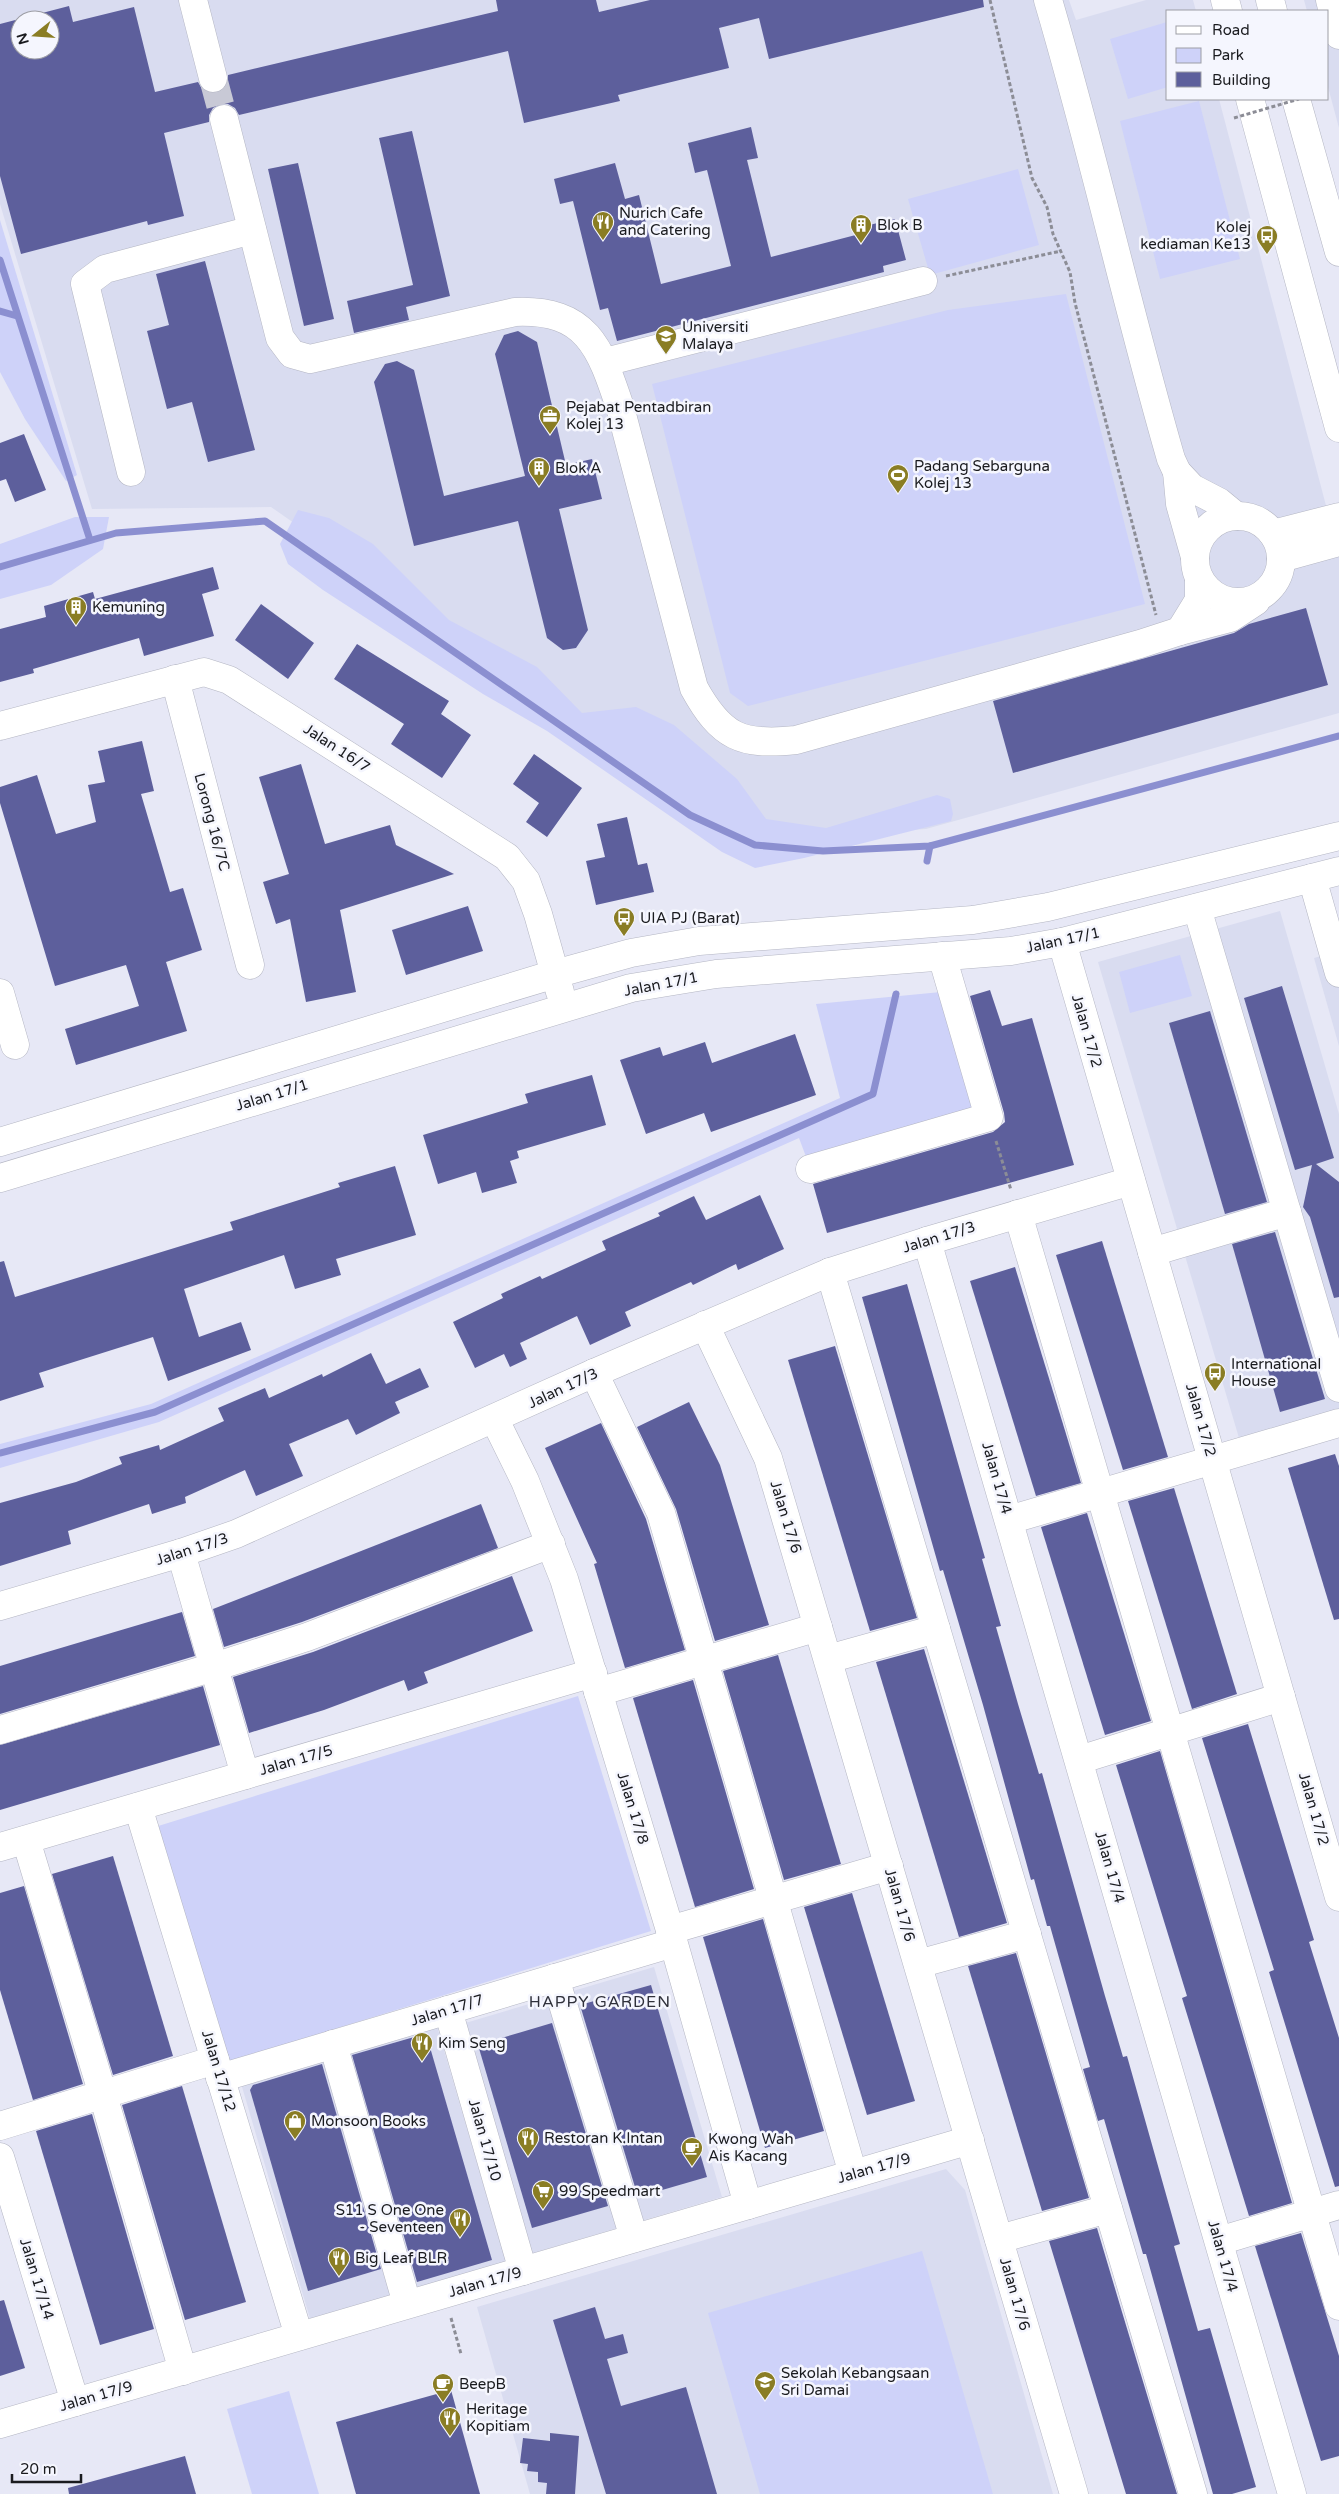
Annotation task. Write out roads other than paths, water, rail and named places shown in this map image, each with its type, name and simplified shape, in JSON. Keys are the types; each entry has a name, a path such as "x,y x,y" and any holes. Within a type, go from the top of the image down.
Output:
{"street":[{"path":"193,0 213,78"},
{"path":"1048,0 1067,64 1147,376 1171,459 1177,472 1192,488 1220,502 1236,516"},
{"path":"1330,0 1339,35"},
{"path":"1298,100 1339,252"},
{"path":"1242,108 1339,428"},
{"path":"224,119 280,338 292,354 300,358 310,359 515,312 540,311 558,316 578,327 593,342 605,362 620,406 694,688 708,713 727,732 750,741 796,740 1230,618 1262,595 1277,579 1277,546 1263,524 1250,518 1236,516 1218,521 1203,533 1197,544 1199,600 1170,634"},
{"path":"131,472 85,284 105,269 252,230"},
{"path":"605,362 923,281"},
{"path":"1177,472 1180,504 1197,568 1208,591 1221,599 1235,602 1249,601 1262,595"},
{"path":"1277,546 1339,517"},
{"path":"1277,546 1339,542"},
{"name":"Jalan 16/7","path":"0,726 204,672 229,680 507,857 526,881 538,914 564,1008"},
{"name":"Lorong 16/7C","path":"175,679 250,965"},
{"path":"0,1142 555,974 631,953 698,940 973,920 1048,908 1339,836"},
{"name":"Jalan 17/1","path":"0,1178 631,988 716,974 1011,951 1062,942 1339,871"},
{"path":"1312,878 1339,973"},
{"path":"1197,908 1339,1388"},
{"name":"Jalan 17/2","path":"1062,942 1339,1897"},
{"path":"810,1169 989,1117 942,956"},
{"path":"0,993 15,1045"},
{"name":"Jalan 17/3","path":"0,1606 181,1553 236,1534 495,1420 594,1373 830,1272 926,1240 1131,1181"},
{"path":"1152,1252 1287,1212"},
{"path":"1018,1214 1339,2306"},
{"name":"Jalan 17/4","path":"926,1240 1292,2494"},
{"path":"830,1272 1193,2494"},
{"name":"Jalan 17/6","path":"705,1325 768,1458 1074,2494"},
{"path":"594,1373 661,1513 853,2174"},
{"name":"Jalan 17/8","path":"495,1420 525,1481 564,1579 671,1937 748,2204"},
{"path":"1009,1520 1339,1423"},
{"path":"0,1730 214,1667 307,1637 551,1544"},
{"path":"181,1553 245,1775"},
{"name":"Jalan 17/5","path":"0,1847 245,1775 595,1682 704,1660 818,1627"},
{"path":"828,1659 936,1629"},
{"path":"1079,1760 1281,1697"},
{"name":"Jalan 17/12","path":"138,1807 299,2336"},
{"path":"26,1840 103,2095 183,2371"},
{"name":"Jalan 17/7","path":"0,2126 103,2095 333,2044 555,1978 774,1900 889,1866"},
{"path":"918,1964 1027,1934"},
{"path":"555,1978 634,2238"},
{"name":"Jalan 17/10","path":"448,2010 523,2271"},
{"path":"333,2044 407,2304"},
{"name":"Jalan 17/9","path":"0,2424 970,2140"},
{"name":"Jalan 17/14","path":"1,2165 75,2402"},
{"path":"1219,2241 1339,2205"},
{"path":"999,2239 1108,2208"}],"waterway":[{"path":"0,260 90,540"},
{"path":"0,311 17,316"},
{"path":"0,567 116,533 265,521 690,815 755,845 823,851 930,846 1339,736"},
{"path":"927,861 930,846"},
{"path":"0,1453 155,1412 873,1094 896,994"}],"tunnel":[{"path":"213,78 224,119"}],"place":[{"name":"Nurich Cafe and Catering","path":"603,241"},
{"name":"Blok B","path":"861,244"},
{"name":"Kolej kediaman Ke13","path":"1267,255"},
{"name":"Universiti Malaya","path":"666,355"},
{"name":"Pejabat Pentadbiran Kolej 13","path":"550,435"},
{"name":"Blok A","path":"539,487"},
{"name":"Padang Sebarguna Kolej 13","path":"898,494"},
{"name":"Kemuning","path":"76,626"},
{"name":"UIA PJ (Barat)","path":"624,937"},
{"name":"International House","path":"1215,1392"},
{"name":"Kim Seng","path":"422,2062"},
{"name":"Monsoon Books","path":"295,2140"},
{"name":"Restoran K.Intan","path":"528,2157"},
{"name":"Kwong Wah Ais Kacang","path":"692,2167"},
{"name":"99 Speedmart","path":"543,2210"},
{"name":"S11 S One One - Seventeen","path":"460,2238"},
{"name":"Big Leaf BLR","path":"339,2277"},
{"name":"Sekolah Kebangsaan Sri Damai","path":"765,2401"},
{"name":"BeepB","path":"443,2403"},
{"name":"Heritage Kopitiam","path":"450,2437"}],"district":[{"name":"HAPPY GARDEN","path":"600,2002"}]}
